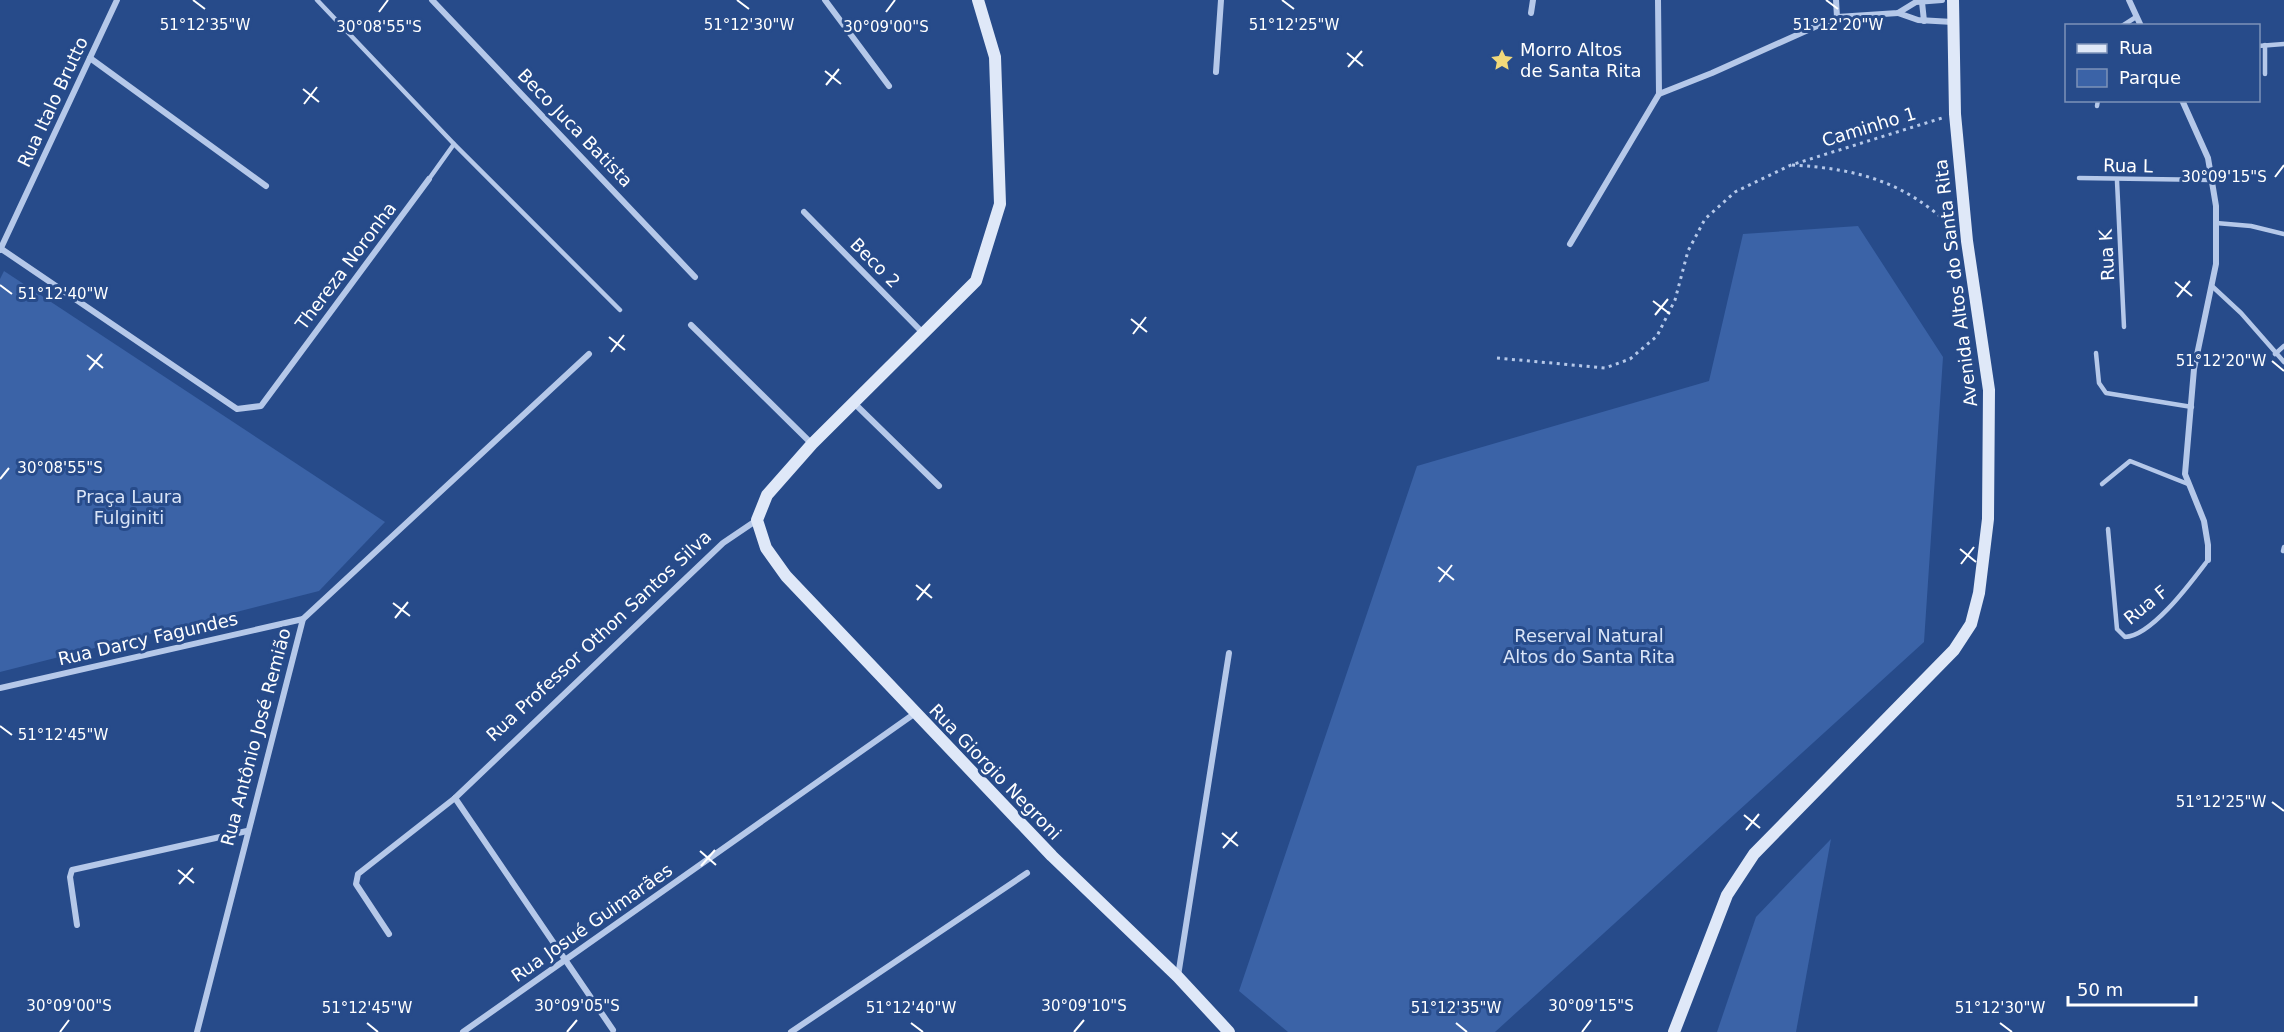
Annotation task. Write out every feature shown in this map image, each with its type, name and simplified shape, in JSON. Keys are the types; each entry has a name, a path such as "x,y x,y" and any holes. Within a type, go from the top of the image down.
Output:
{"street":[{"name":"Rua Italo Brutto","path":"0,249 117,0"},
{"name":"Beco Juca Batista","path":"432,0 695,277"},
{"path":"825,0 888,86"},
{"path":"757,520 767,495 812,444 976,281 1000,204 995,57 978,0"},
{"path":"1216,72 1221,0"},
{"path":"1532,13 1533,0"},
{"path":"1570,244 1659,94 1658,0"},
{"path":"1836,0 1837,17"},
{"path":"1898,13 1922,2 1942,0"},
{"name":"Avenida Altos do Santa Rita","path":"1674,1032 1727,895 1754,854 1954,650 1971,624 1979,593 1988,519 1989,390 1967,242 1955,114 1953,0"},
{"path":"2129,0 2140,24"},
{"path":"1922,2 1921,11 1924,21"},
{"path":"1659,94 1837,17 1898,13 1924,21 1953,22"},
{"path":"90,58 266,186"},
{"path":"2183,102 2208,158 2216,223 2216,264 2213,288 2194,369 2185,474 2204,521 2208,560"},
{"name":"Thereza Noronha","path":"0,249 237,409 261,406 429,179"},
{"name":"Beco 2","path":"804,212 924,334"},
{"path":"691,325 812,444"},
{"name":"Rua Antônio José Remião","path":"197,1032 303,619 589,354"},
{"path":"854,403 939,486"},
{"name":"Rua Giorgio Negroni","path":"757,520 766,548 786,576 914,714 1052,856 1178,977 1229,1032"},
{"name":"Rua Professor Othon Santos Silva","path":"389,934 356,884 356,877 455,798 723,543 757,520"},
{"name":"Rua Darcy Fagundes","path":"0,688 303,619"},
{"path":"1178,977 1228,653"},
{"name":"Rua Josué Guimarães","path":"463,1032 914,714"},
{"path":"455,798 567,959 613,1030"},
{"path":"77,925 69,878 75,869 247,831"},
{"path":"791,1032 1027,873"}],"lane":[{"path":"317,0 454,144 621,310"},
{"path":"2125,24 2136,17"},
{"path":"2260,46 2284,44"},
{"path":"2265,45 2265,74"},
{"name":"Thereza Noronha","path":"429,179 454,144"},
{"name":"Rua L","path":"2079,178 2212,180"},
{"name":"Rua K","path":"2117,180 2124,327"},
{"path":"2216,223 2251,226 2284,234"},
{"path":"2213,288 2241,313 2284,362"},
{"path":"2275,354 2284,346"},
{"path":"2096,353 2099,383 2106,393 2192,407"},
{"path":"2102,484 2130,461 2188,484"},
{"name":"Rua F","path":"2108,529 2116,629 2125,637 2136,634 2169,609 2208,560"}],"path":[{"name":"Caminho 1","path":"1497,358 1605,368 1630,359 1657,336 1675,300 1689,251 1706,219 1735,192 1791,165 1955,114"},
{"path":"1791,165 1838,168 1883,181 1930,207 1967,242"}],"green space":[{"name":"Reserval Natural Altos do Santa Rita","path":"1858,226 1943,357 1924,642 1495,1032 1288,1032 1239,991 1417,466 1709,381 1743,234"},
{"name":"Praça Laura Fulginiti","path":"4,271 385,522 319,591 0,672 0,279"},
{"path":"1831,839 1796,1032 1717,1032 1756,917"}],"place":[{"name":"Morro Altos de Santa Rita","path":"1502,60"}]}
